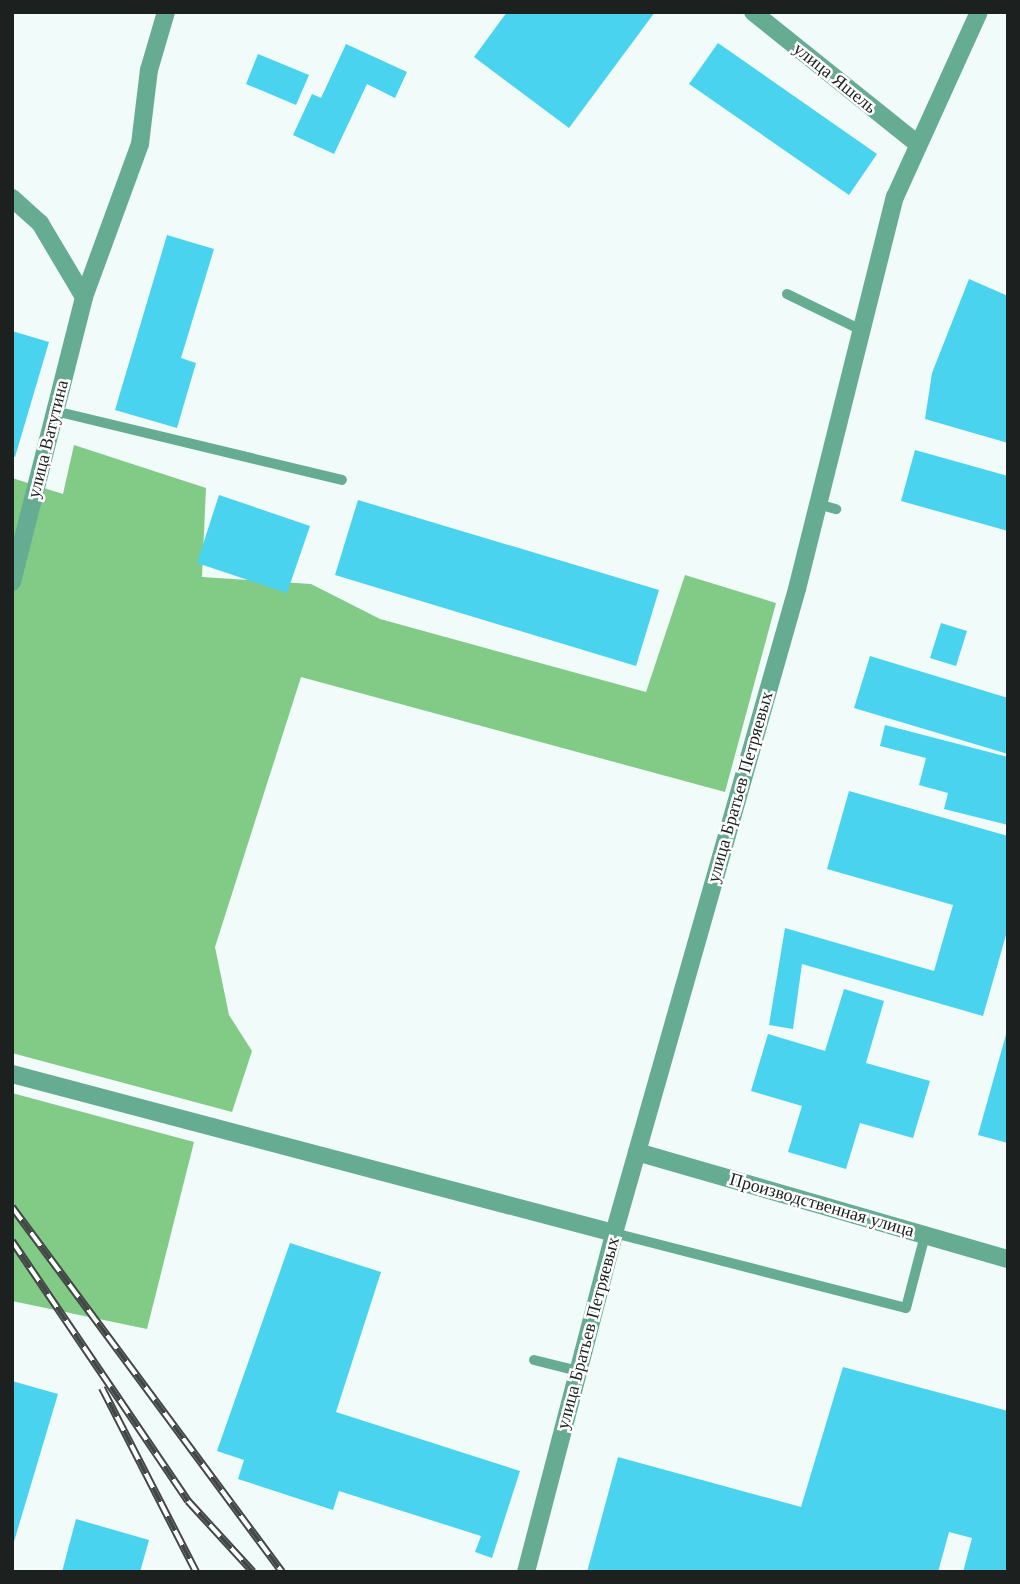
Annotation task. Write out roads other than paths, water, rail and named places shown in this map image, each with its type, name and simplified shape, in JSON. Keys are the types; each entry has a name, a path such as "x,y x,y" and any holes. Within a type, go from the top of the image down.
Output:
{"street":[{"name":"улица Ватутина","path":"12,582 84,297 140,144 149,70 166,12"},
{"name":"улица Яшель","path":"753,12 918,144"},
{"name":"улица Братьев Петряевых","path":"526,1572 614,1233 818,505 895,197 979,12"},
{"path":"12,198 40,223 84,297"},
{"path":"12,1074 614,1233"},
{"name":"Производственная улица","path":"637,1152 1008,1259"}],"lane":[{"path":"787,294 862,330"},
{"path":"55,411 342,480"},
{"path":"818,505 836,509"},
{"path":"614,1233 906,1308 925,1235"},
{"path":"534,1360 578,1371"}],"railway":[{"path":"12,1207 282,1572"},
{"path":"12,1241 188,1501 253,1572"},
{"path":"102,1388 196,1572"}]}
